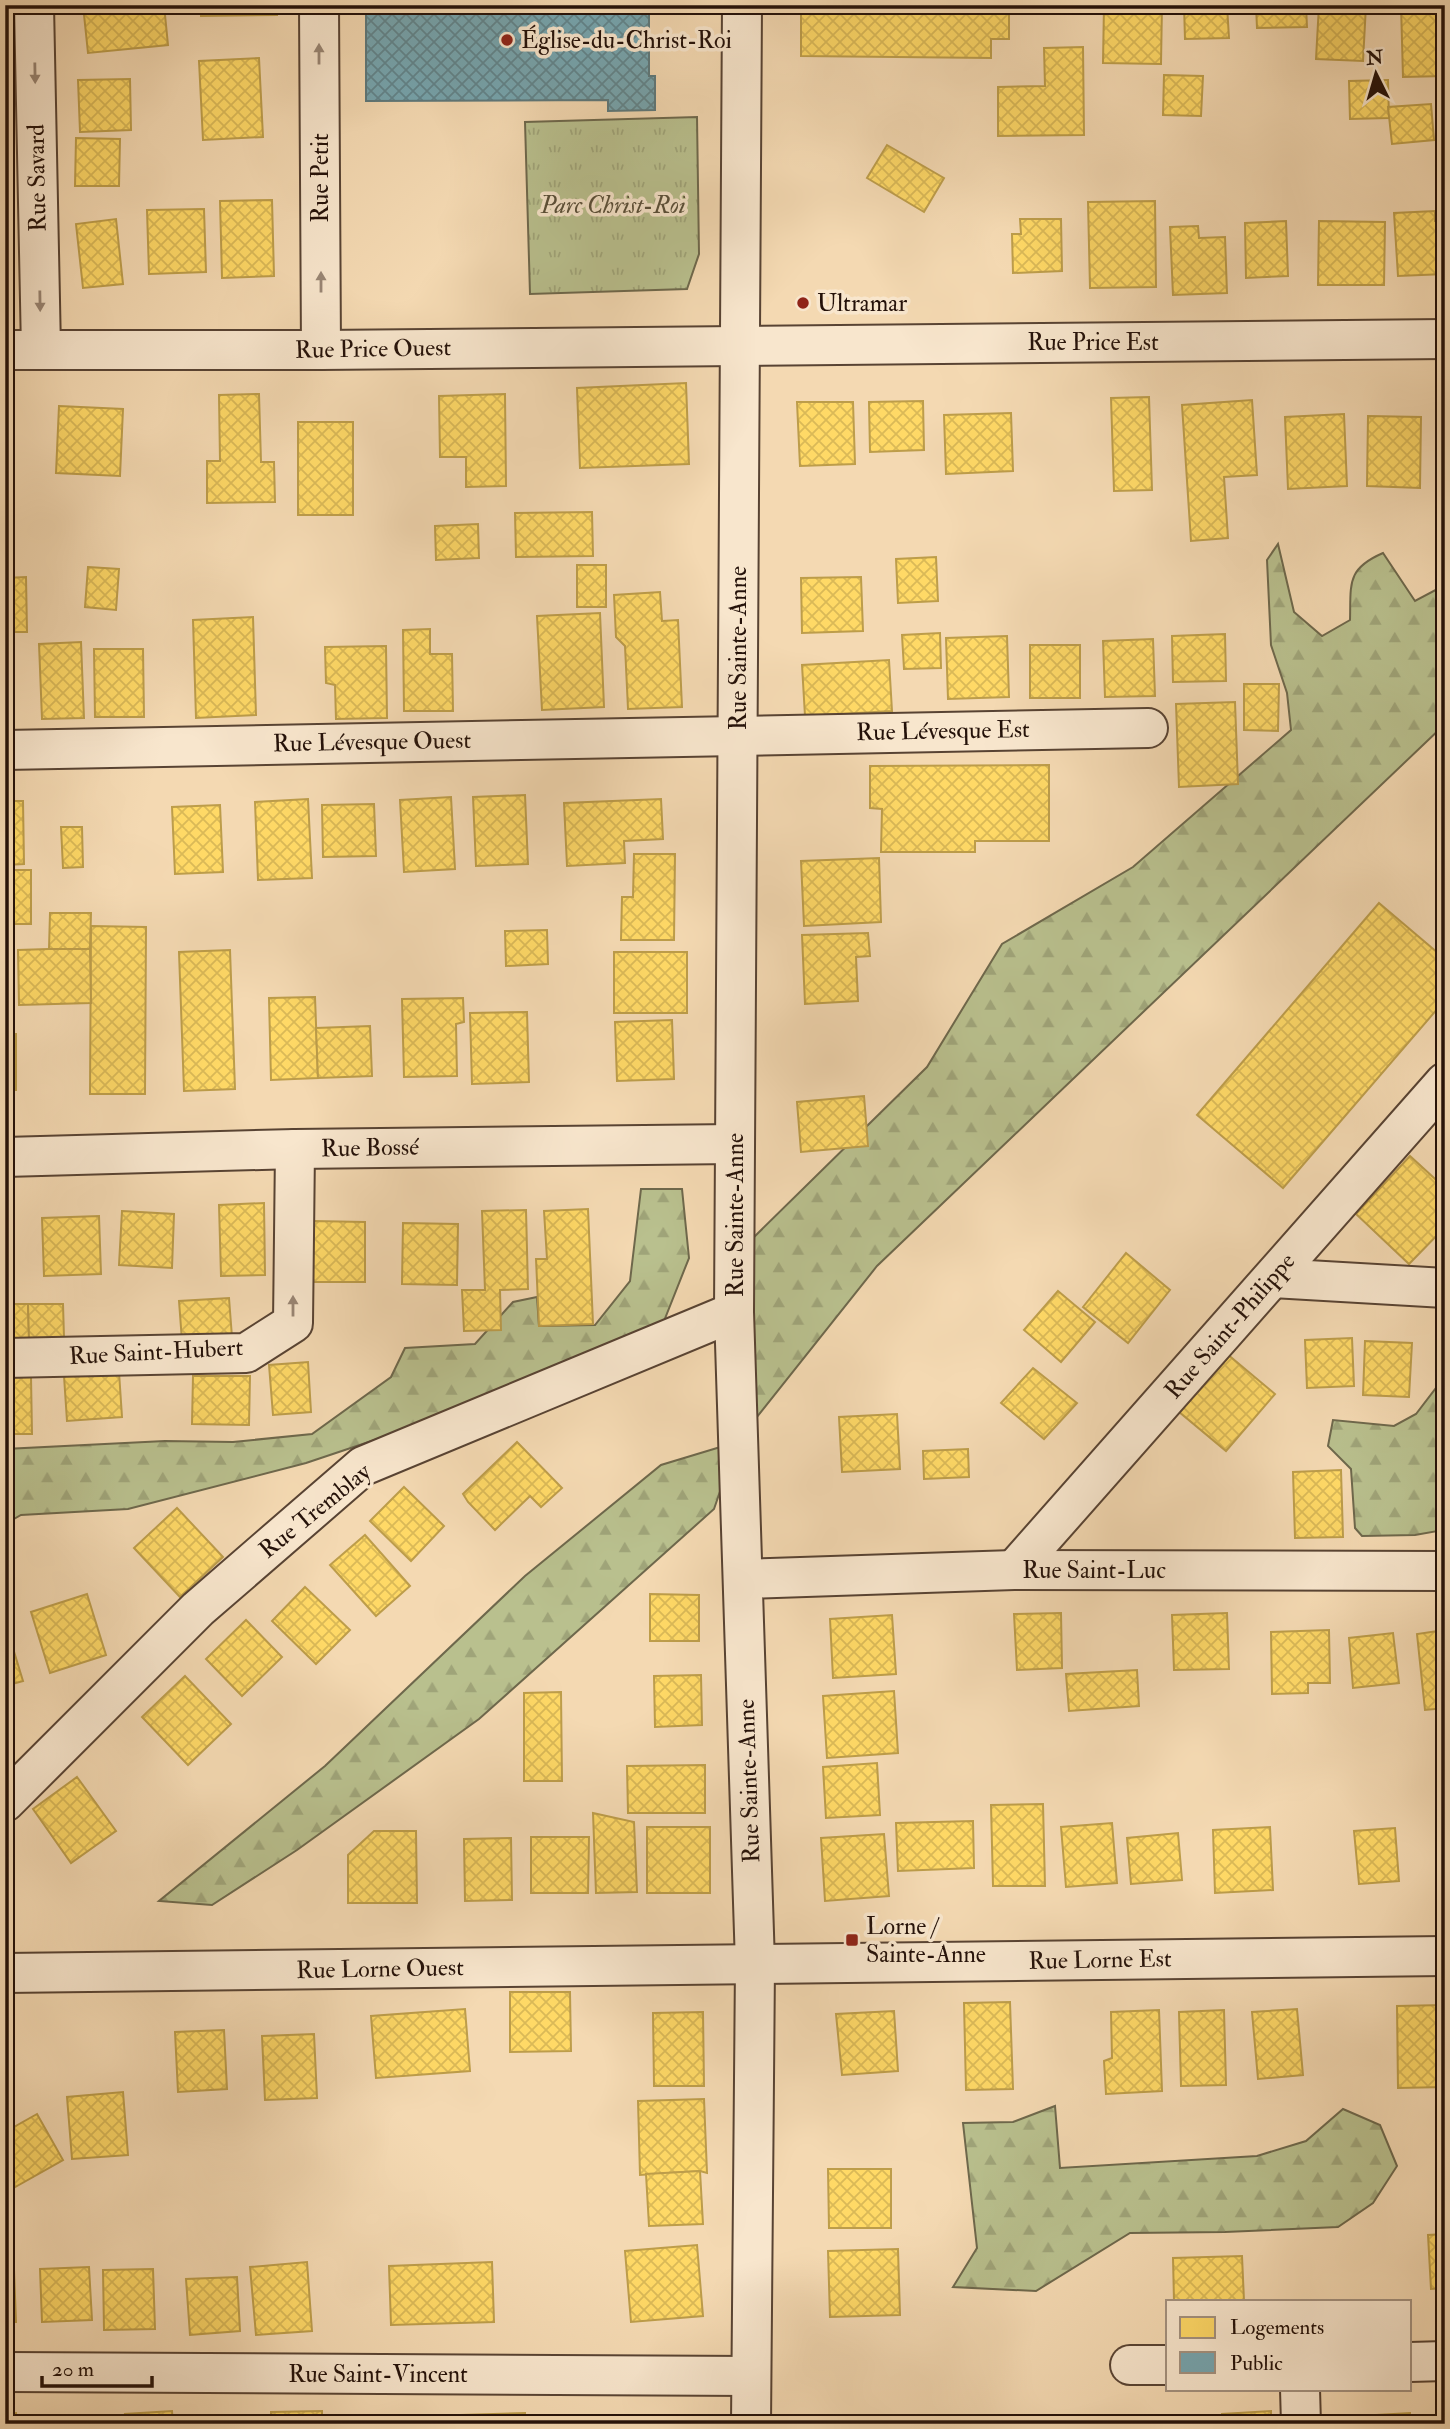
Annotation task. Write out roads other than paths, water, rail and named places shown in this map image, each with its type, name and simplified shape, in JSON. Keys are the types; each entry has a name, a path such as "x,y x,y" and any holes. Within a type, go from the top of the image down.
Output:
{"street":[{"name":"Rue Savard","path":"23,350 34,5"},
{"name":"Rue Petit","path":"319,5 321,350"},
{"name":"Rue Sainte-Anne","path":"743,5 734,1312 755,1964 751,2424"},
{"name":"Rue Price Est","path":"740,344 1445,339"},
{"name":"Rue Price Ouest","path":"23,350 321,350 740,344"},
{"name":"Rue Lévesque Est","path":"738,734 1148,728"},
{"name":"Rue Lévesque Ouest","path":"5,750 738,734"},
{"name":"Rue Saint-Philippe","path":"1014,1570 1445,1082"},
{"name":"Rue Bossé","path":"5,1157 295,1149 735,1143"},
{"name":"Rue Saint-Hubert","path":"5,1357 246,1353 293,1323 295,1149"},
{"path":"1273,1278 1445,1288"},
{"name":"Rue Tremblay","path":"5,1802 198,1609 363,1466 734,1312"},
{"name":"Rue Saint-Luc","path":"743,1579 1014,1570 1445,1571"},
{"name":"Rue Lorne Est","path":"755,1964 1445,1956"},
{"name":"Rue Lorne Ouest","path":"5,1973 755,1964"},
{"path":"1412,2362 1445,2361"},
{"path":"1130,2365 1166,2365"},
{"name":"Rue Saint-Vincent","path":"5,2372 751,2376"},
{"path":"1300,2390 1301,2424"}],"place":[{"name":"Église-du-Christ-Roi","path":"507,40"},
{"name":"Ultramar","path":"803,303"},
{"name":"Lorne / Sainte-Anne","path":"852,1940"}],"park label":[{"name":"Parc Christ-Roi","path":"613,205"}]}
